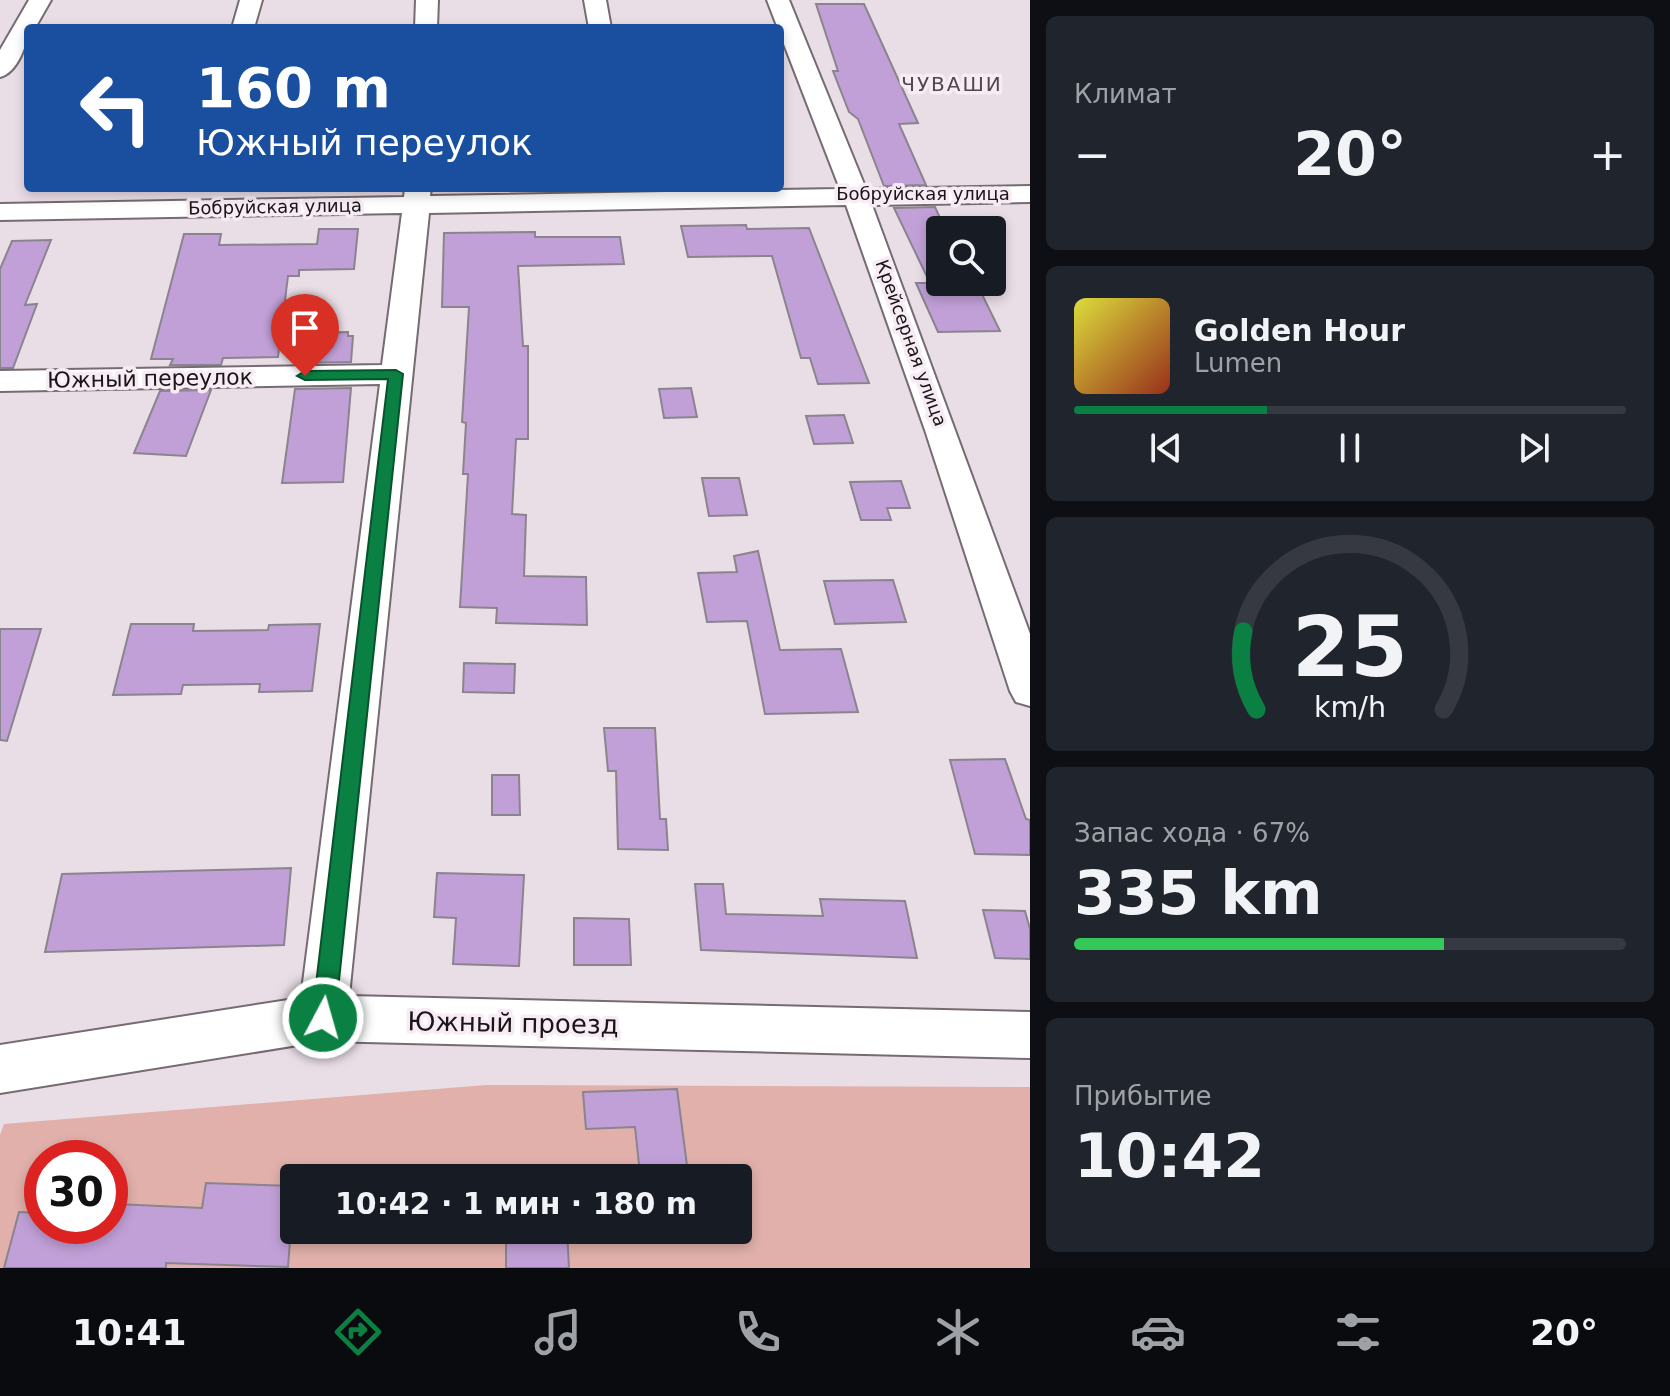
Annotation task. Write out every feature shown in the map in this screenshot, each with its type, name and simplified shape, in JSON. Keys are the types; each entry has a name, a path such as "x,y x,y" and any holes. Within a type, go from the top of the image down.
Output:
{"street":[{"path":"26,24 40,0"},
{"path":"244,24 251,0"},
{"path":"426,24 427,0"},
{"path":"595,0 599,24"},
{"name":"Крейсерная улица","path":"778,0 858,195 957,471 1030,691"},
{"path":"0,70 24,28"},
{"name":"Бобруйская улица","path":"0,212 204,198 630,193 1030,194"},
{"path":"323,1018 417,196"},
{"name":"Южный переулок","path":"0,381 396,374"},
{"name":"Южный проезд","path":"0,1069 323,1018 1030,1035"}],"shaded area":[{"path":"486,1085 1030,1087 1030,1268 0,1268 0,1135 4,1124"}],"building":[{"path":"816,4 864,4 918,123 899,124 926,185 884,186 858,119 849,112 833,71 838,71"},
{"path":"935,207 939,216 926,216 926,275 894,208"},
{"path":"746,225 747,229 809,228 869,383 818,384 810,358 801,358 772,256 688,257 681,226"},
{"path":"319,229 358,229 354,269 299,270 299,276 288,276 278,357 223,358 221,365 170,365 173,359 151,359 184,234 221,234 219,245 317,244"},
{"path":"535,232 535,237 620,237 624,264 518,266 523,346 528,346 528,439 516,439 512,514 526,515 524,576 586,577 587,625 496,623 497,608 460,607 468,474 463,474 466,423 462,422 469,307 442,307 444,233"},
{"path":"51,240 25,305 37,304 13,368 0,368 0,269 12,241"},
{"path":"916,283 926,283 926,296 983,296 1000,331 938,332"},
{"path":"348,332 348,336 353,336 351,362 298,363 302,333"},
{"path":"351,388 343,482 282,483 295,389"},
{"path":"691,388 697,417 664,418 659,389"},
{"path":"211,390 186,456 134,453 160,391"},
{"path":"844,415 853,443 814,444 806,416"},
{"path":"702,478 739,478 747,515 709,516"},
{"path":"901,481 910,508 887,508 891,520 861,520 850,482"},
{"path":"758,551 780,650 841,649 858,712 765,714 747,621 707,622 698,573 737,572 734,556"},
{"path":"893,580 906,622 835,624 824,581"},
{"path":"131,624 194,624 193,631 268,630 269,625 320,624 312,691 259,692 260,684 183,685 181,694 113,695"},
{"path":"0,629 41,629 7,741 0,740"},
{"path":"464,663 515,664 514,693 463,692"},
{"path":"604,728 655,728 660,819 666,819 668,850 618,849 616,771 608,771"},
{"path":"1005,759 1026,819 1030,820 1030,855 975,854 950,760"},
{"path":"492,775 519,775 520,815 492,815"},
{"path":"291,868 284,945 45,952 62,874"},
{"path":"437,873 524,875 519,966 453,964 456,918 434,917"},
{"path":"695,884 723,884 726,914 823,916 820,899 905,901 917,958 701,950"},
{"path":"983,910 1025,911 1030,929 1030,959 995,958"},
{"path":"574,918 629,919 631,965 574,965"},
{"path":"677,1089 687,1164 639,1164 635,1127 586,1129 583,1092"},
{"path":"206,1183 280,1186 280,1244 290,1244 288,1267 166,1263 166,1268 4,1268 19,1212 24,1212 24,1244 128,1244 128,1205 202,1208"},
{"path":"506,1244 568,1244 569,1268 506,1268"}],"district":[{"name":"ЧУВАШИ","path":"952,84"}],"route":[{"path":"305,376 396,374 323,1018"}]}
